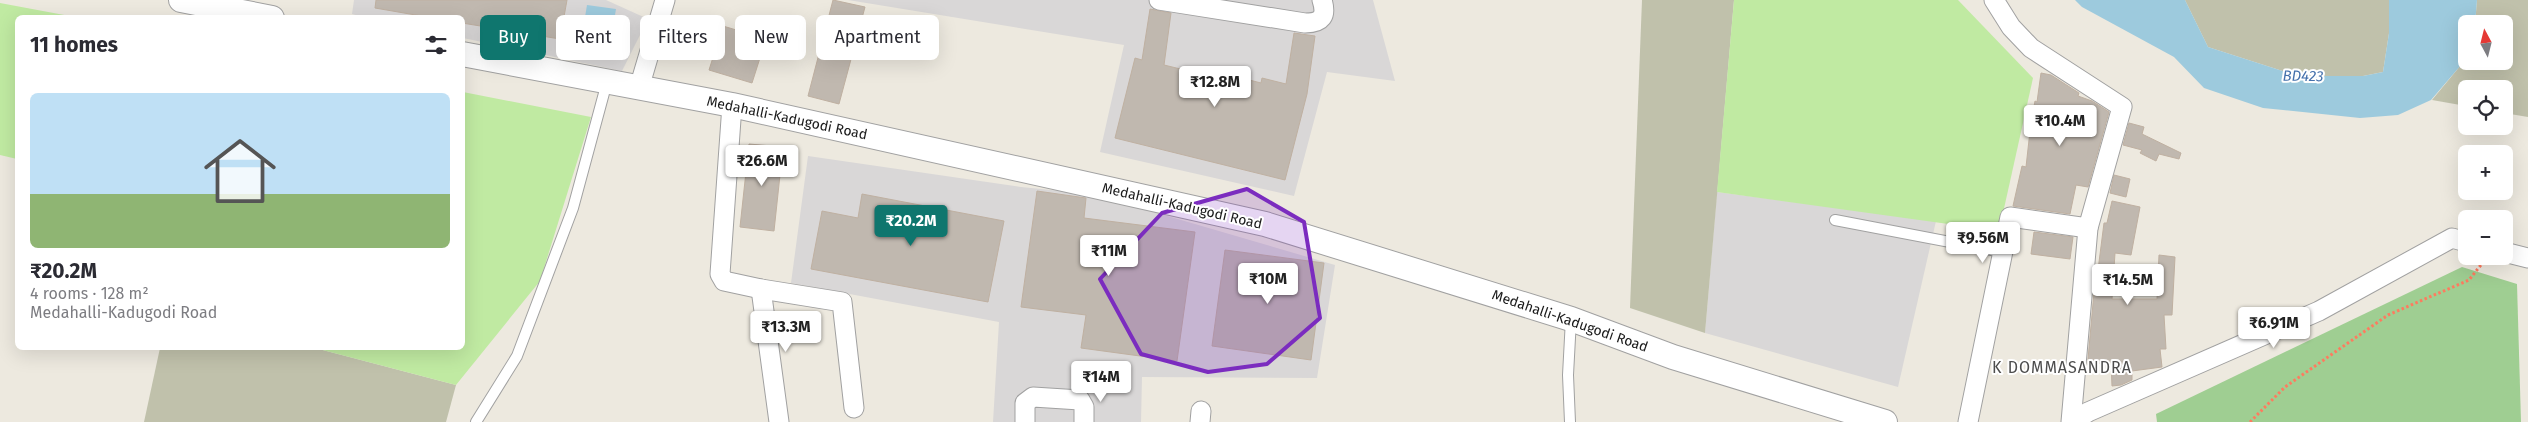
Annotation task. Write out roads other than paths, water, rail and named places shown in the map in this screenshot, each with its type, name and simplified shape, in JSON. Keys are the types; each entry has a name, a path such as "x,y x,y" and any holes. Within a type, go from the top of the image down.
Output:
{"street":[{"path":"181,0 257,15"},
{"path":"638,88 666,0"},
{"path":"1158,0 1189,2 1313,23 1324,16 1325,11 1322,0"},
{"path":"1994,0 2011,26 2031,48 2122,107 2088,228 2072,422"},
{"name":"Medahalli-Kadugodi Road","path":"465,55 732,105 1265,224 1571,319 1673,357 1885,422"},
{"path":"732,105 720,274 724,281 842,302 854,408"},
{"path":"1968,422 2010,216 2088,228"},
{"path":"2072,422 2088,412 2319,311 2452,238 2458,240"},
{"path":"2513,254 2528,258"},
{"path":"761,289 779,422"},
{"path":"1024,422 1025,403 1033,397 1080,400 1084,406 1084,422"}],"lane":[{"path":"476,422 517,356 573,208 606,82"},
{"path":"1835,220 2002,252"},
{"path":"1570,422 1568,375 1571,319"}],"water":[{"name":"BD423","path":"2075,0 2185,0 2208,47 2298,76 2363,76 2383,72 2389,33 2389,0 2477,0 2476,15 2458,15 2458,68 2431,100 2398,115 2360,118 2263,108 2204,88 2174,57 2082,7"},
{"path":"587,5 616,9 615,15 585,15"}],"district":[{"name":"K DOMMASANDRA","path":"2062,367"}]}
